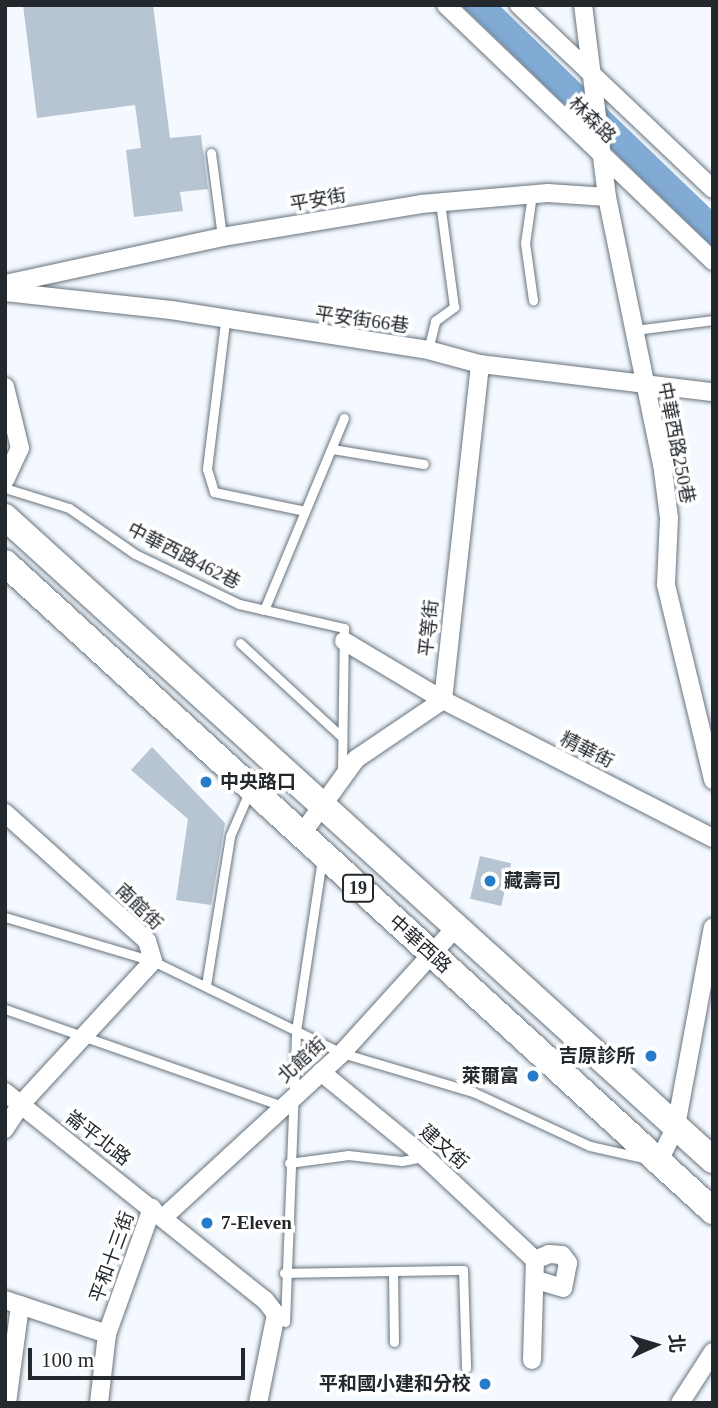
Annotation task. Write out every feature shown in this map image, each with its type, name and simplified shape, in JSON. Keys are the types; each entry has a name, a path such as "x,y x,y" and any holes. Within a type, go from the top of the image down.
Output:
{"main road":[{"name":"中華西路","path":"5,517 713,1160"},
{"name":"中華西路","path":"5,563 713,1211"}],"street":[{"name":"林森路","path":"446,5 606,162 713,261"},
{"name":"林森路","path":"519,5 713,189"},
{"path":"583,5 606,162 607,197"},
{"name":"平安街","path":"5,284 222,237 440,202 532,194 607,197"},
{"name":"中華西路250巷","path":"607,197 635,330 642,381 669,518 666,584 713,780"},
{"name":"平安街66巷","path":"5,292 428,350 480,364 642,381 713,392"},
{"name":"平等街","path":"443,700 480,364"},
{"path":"5,387 20,448 5,480"},
{"name":"精華街","path":"344,641 443,700 713,838"},
{"path":"301,835 356,759 443,700"},
{"name":"南館街","path":"5,813 146,941 153,961 21,1104 5,1129"},
{"name":"北館街","path":"158,1212 342,1052 457,926"},
{"path":"659,1161 676,1126 713,927"},
{"name":"建文街","path":"321,1072 425,1157 535,1260"},
{"name":"崙平北路","path":"5,1092 158,1212 282,1315"},
{"name":"平和十三街","path":"99,1403 107,1334 158,1212"},
{"path":"532,1360 537,1280 535,1260 549,1254 562,1255 568,1263 563,1288 537,1280"},
{"path":"7,1403 12,1302 107,1334"},
{"path":"258,1403 282,1315"},
{"path":"680,1403 713,1352"}],"lane":[{"path":"211,153 222,237"},
{"path":"532,194 525,243 533,300"},
{"path":"428,350 435,321 454,307 440,202"},
{"path":"635,330 713,320"},
{"path":"225,322 207,469 215,492 305,511"},
{"path":"264,610 344,418"},
{"path":"332,449 424,464"},
{"name":"中華西路462巷","path":"5,488 69,508 135,554 239,604 344,628 344,641"},
{"path":"342,779 344,641"},
{"path":"240,643 342,737"},
{"path":"206,985 230,836 251,789"},
{"path":"282,1315 289,1100 296,1031 323,855"},
{"path":"5,918 153,961 342,1052 473,1092 590,1146 659,1161"},
{"path":"5,1009 82,1040 289,1100"},
{"path":"289,1163 348,1155 402,1161 425,1157"},
{"path":"284,1273 463,1270 466,1368"},
{"path":"393,1271 394,1342"}],"water":[{"path":"461,5 499,5 713,211 713,247"}],"building":[{"path":"23,5 153,5 170,138 201,135 208,189 180,192 183,211 134,217 126,150 141,148 135,105 37,118"},
{"path":"152,747 225,823 211,905 176,900 188,819 131,770"},
{"name":"藏壽司","path":"480,856 511,863 501,906 470,899"}],"place":[{"name":"中央路口","path":"206,782"},
{"name":"藏壽司","path":"490,881"},
{"name":"吉原診所","path":"651,1056"},
{"name":"萊爾富","path":"533,1076"},
{"name":"7-Eleven","path":"207,1223"},
{"name":"平和國小建和分校","path":"485,1384"}]}
